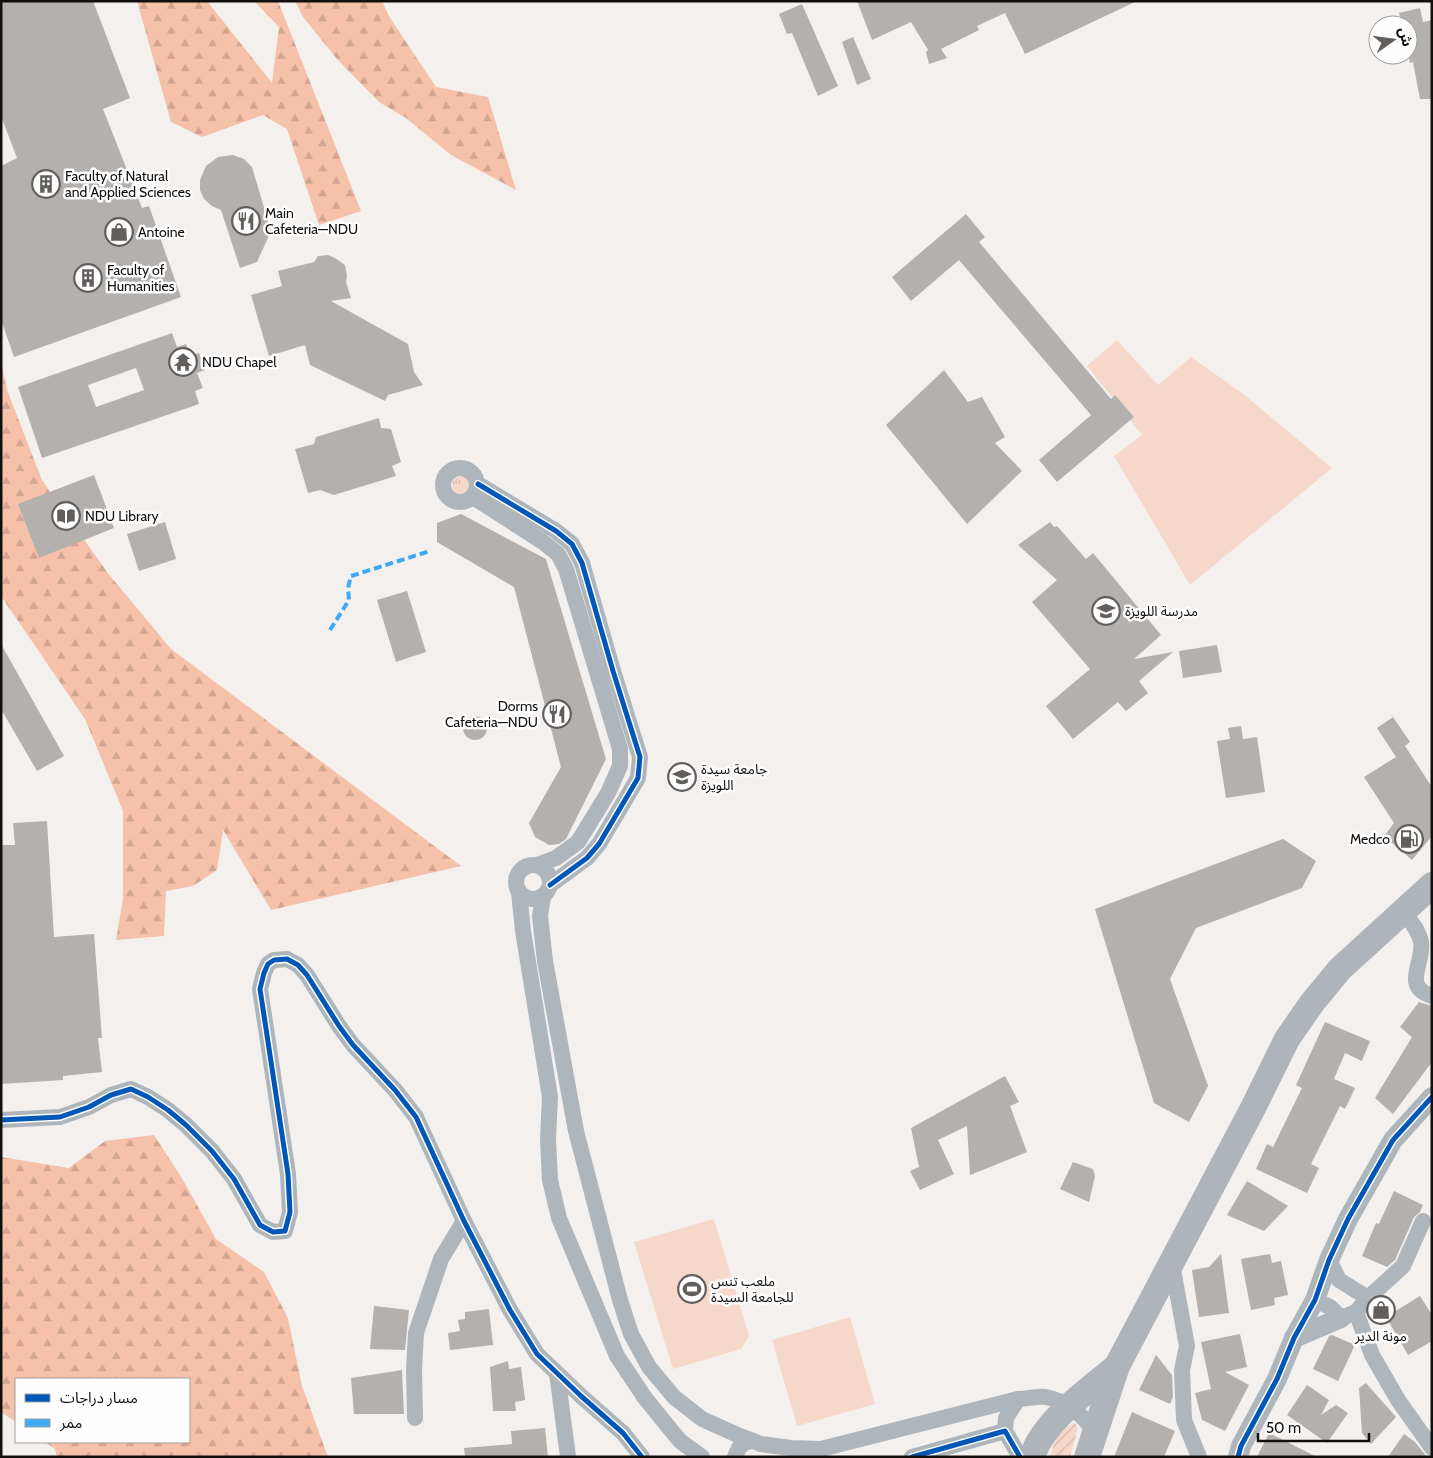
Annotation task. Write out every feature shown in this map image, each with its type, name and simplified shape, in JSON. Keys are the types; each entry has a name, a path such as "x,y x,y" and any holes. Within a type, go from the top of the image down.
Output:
{"highway":[{"path":"1091,1446 1117,1366 1287,1039 1312,1003 1340,969 1432,886"},
{"path":"1032,1457 1035,1445 1045,1431 1070,1406 1117,1366"}],"street":[{"path":"519,892 530,899 537,899 587,858 599,844 638,778 640,757 582,563 572,544 556,531 475,491 558,554 566,569 620,749 620,766 608,793 578,842 556,858 537,865 526,866 519,873 516,881 550,1097 548,1138 550,1180 559,1218 617,1356 645,1398 680,1441 702,1457"},
{"path":"537,865 548,872 547,890 540,916 545,961 576,1131 620,1300 631,1334 649,1367 674,1397 702,1419 753,1441 791,1448 821,1449 1018,1399 1046,1397 1070,1406 1085,1420 1091,1446"},
{"path":"1403,911 1418,932 1422,944 1415,979 1418,989 1432,996"},
{"path":"1,1120 60,1117 89,1107 111,1095 131,1090 148,1097 168,1110 212,1151 234,1179 260,1225 273,1232 286,1230 290,1212 288,1174 260,989 261,980 268,964 278,958 298,965 307,975 338,1026 412,1111 464,1221 510,1310 536,1354 623,1433 642,1457"},
{"path":"1237,1453 1277,1379 1294,1338 1315,1300 1348,1219 1393,1140 1432,1096"},
{"path":"415,1418 414,1369 416,1333 441,1259 464,1221"},
{"path":"1294,1338 1348,1315 1362,1294 1392,1278 1404,1266 1423,1222"},
{"path":"1330,1260 1339,1280 1362,1294"},
{"path":"1172,1261 1174,1282 1187,1346 1182,1370 1184,1420 1198,1457"},
{"path":"1315,1300 1348,1315 1398,1400 1432,1448"},
{"path":"556,1373 568,1457"},
{"path":"1018,1399 1006,1418 1005,1431 1020,1457"},
{"path":"912,1457 1005,1431"},
{"path":"735,1457 738,1448 744,1442 753,1441"}],"green space":[{"path":"137,1 207,1 272,83 279,27 254,1 278,1 361,211 319,225 287,129 263,115 202,137 171,122"},
{"path":"295,1 382,1 390,18 436,87 488,97 516,190 451,155 406,118 379,102 337,59 303,17"},
{"path":"1117,340 1158,385 1191,357 1242,393 1332,468 1190,585 1114,456 1142,435 1087,366"},
{"path":"1,361 7,390 42,480 107,572 171,649 461,866 271,910 223,830 217,870 193,886 166,891 164,936 116,940 123,899 123,811 85,719 1,596"},
{"path":"461,476 467,479 470,485 467,491 461,494 455,491 452,485 455,479"},
{"path":"154,1135 183,1180 216,1239 264,1272 288,1318 302,1386 328,1457 57,1457 55,1449 46,1443 190,1443 190,1378 15,1378 15,1421 1,1412 1,1157 69,1168 105,1141"},
{"name":"ملعب تنس للجامعة السيدة","path":"714,1219 749,1336 741,1349 673,1369 634,1242"},
{"path":"850,1317 875,1404 797,1426 772,1340"},
{"path":"1075,1423 1078,1428 1070,1457 1050,1457 1058,1436 1065,1428"}],"building":[{"path":"1,1 93,1 130,98 103,109 142,208 149,206 181,297 14,357 1,320 1,166 17,158 1,116"},
{"path":"857,1 1137,1 1025,54 1005,13 977,26 979,30 941,49 947,58 929,64 926,52 928,50 911,22 872,40"},
{"path":"802,4 838,86 818,96 792,33 787,34 779,14"},
{"path":"1420,8 1423,22 1432,20 1432,99 1420,99 1414,65 1418,65 1418,15 1400,15 1399,13"},
{"path":"853,37 871,79 857,85 842,42"},
{"name":"Main Cafeteria—NDU","path":"233,155 244,159 252,167 271,231 257,262 240,268 221,210 212,206 204,199 200,190 200,180 206,166 218,157"},
{"path":"966,214 985,237 979,242 1111,399 1115,395 1134,417 1057,482 1039,460 1091,415 959,260 911,301 892,277"},
{"path":"328,255 345,265 346,282 351,298 331,301 408,344 414,372 423,385 388,395 385,401 310,365 305,345 269,356 251,295 282,286 278,271 314,262 318,256"},
{"path":"172,333 177,347 186,344 190,356 199,353 205,370 197,373 203,388 195,391 199,404 42,458 18,387","holes":["136,368 144,390 96,407 88,385"]},
{"path":"944,370 968,402 982,397 1005,437 995,443 1022,471 967,524 886,425"},
{"path":"379,418 381,428 391,429 401,462 392,466 396,476 334,495 320,490 308,493 295,449 314,444 316,437"},
{"name":"NDU Library","path":"94,475 114,528 39,558 18,504"},
{"path":"461,514 546,559 606,759 566,839 559,844 549,845 535,837 529,823 561,767 514,587 437,542 437,523"},
{"path":"165,522 176,559 139,571 127,534"},
{"path":"1050,522 1054,527 1057,526 1086,559 1093,553 1161,635 1134,659 1173,652 1139,681 1148,693 1126,711 1118,702 1073,739 1046,706 1090,669 1032,602 1057,580 1018,545"},
{"path":"407,591 426,652 396,662 377,600"},
{"path":"1,644 64,756 37,771 1,709"},
{"path":"1217,645 1222,672 1183,678 1179,651"},
{"path":"475,716 480,717 486,723 486,733 480,739 475,740 470,739 464,733 463,728 464,723 470,717"},
{"path":"1393,717 1410,742 1405,746 1432,787 1432,836 1412,860 1384,836 1394,823 1364,777 1396,757 1377,728"},
{"path":"1241,726 1243,739 1257,737 1265,792 1226,798 1217,741 1230,739 1228,728"},
{"path":"47,821 54,937 94,934 102,1038 98,1038 102,1072 63,1076 63,1080 1,1084 1,845 15,845 13,823"},
{"path":"1283,839 1316,861 1302,888 1196,928 1170,979 1208,1086 1189,1122 1154,1103 1095,909"},
{"path":"1419,1002 1432,1006 1432,1062 1393,1114 1375,1098 1412,1037 1400,1027"},
{"path":"1325,1022 1370,1041 1362,1061 1345,1053 1334,1079 1355,1088 1345,1109 1340,1106 1311,1164 1319,1168 1307,1193 1256,1169 1267,1144 1273,1147 1302,1088 1296,1085"},
{"path":"1005,1076 1019,1102 1010,1106 1027,1152 970,1175 967,1126 938,1140 954,1174 920,1190 910,1171 919,1167 911,1128"},
{"path":"1073,1162 1093,1169 1095,1176 1089,1202 1060,1189"},
{"path":"1247,1181 1288,1206 1264,1231 1227,1215"},
{"path":"1394,1191 1423,1205 1420,1212 1414,1217 1395,1260 1387,1267 1362,1256 1376,1223 1379,1224"},
{"path":"1221,1254 1229,1313 1199,1317 1192,1270 1209,1267"},
{"path":"1270,1254 1272,1263 1281,1261 1288,1295 1274,1298 1275,1305 1251,1310 1241,1259"},
{"path":"1420,1296 1432,1315 1432,1341 1408,1355 1386,1317"},
{"path":"374,1306 409,1310 405,1350 370,1349"},
{"path":"489,1309 493,1345 450,1350 448,1333 460,1331 458,1320 465,1319 465,1312"},
{"path":"1240,1334 1247,1367 1225,1372 1249,1385 1225,1431 1202,1420 1195,1393 1211,1389 1201,1342"},
{"path":"1332,1335 1355,1345 1338,1381 1313,1369 1329,1336"},
{"path":"1156,1355 1172,1375 1173,1397 1170,1404 1139,1390"},
{"path":"508,1361 509,1369 521,1367 525,1400 515,1402 516,1411 493,1411 490,1367"},
{"path":"402,1370 404,1414 354,1414 351,1378"},
{"path":"1366,1383 1396,1417 1371,1444 1362,1433 1359,1388"},
{"path":"1307,1385 1329,1400 1321,1415 1336,1405 1348,1413 1327,1443 1287,1415"},
{"path":"1132,1412 1175,1431 1164,1457 1114,1457"},
{"path":"545,1428 548,1457 465,1457 464,1448 512,1444 511,1431"},
{"path":"1269,1433 1317,1457 1257,1457"},
{"path":"1404,1434 1415,1442 1427,1457 1388,1457"}],"marked path":[{"path":"330,630 349,600 348,588 351,576 430,551"}],"cycle path":[{"path":"478,484 556,531 572,544 582,563 640,757 638,778 599,844 587,858 550,885"},
{"path":"1,1120 60,1117 89,1107 111,1095 131,1089 168,1110 212,1151 234,1179 260,1225 273,1232 285,1231 290,1212 288,1174 260,989 268,964 274,960 287,959 298,965 307,975 353,1045 395,1090 416,1117 464,1221 510,1310 537,1354 623,1433 642,1457"},
{"path":"1238,1457 1241,1446 1277,1379 1294,1338 1315,1300 1329,1260 1348,1219 1393,1140 1432,1097"},
{"path":"912,1457 1005,1431 1020,1457"}],"place":[{"name":"Faculty of Natural and Applied Sciences","path":"46,184"},
{"name":"Main Cafeteria—NDU","path":"246,221"},
{"name":"Antoine","path":"119,232"},
{"name":"Faculty of Humanities","path":"88,278"},
{"name":"NDU Chapel","path":"183,362"},
{"name":"NDU Library","path":"66,516"},
{"name":"مدرسة اللويزة","path":"1106,611"},
{"name":"Dorms Cafeteria—NDU","path":"557,714"},
{"name":"جامعة سيدة اللويزة","path":"682,777"},
{"name":"Medco","path":"1409,839"},
{"name":"ملعب تنس للجامعة السيدة","path":"692,1289"},
{"name":"مونة الدير","path":"1381,1310"}]}
